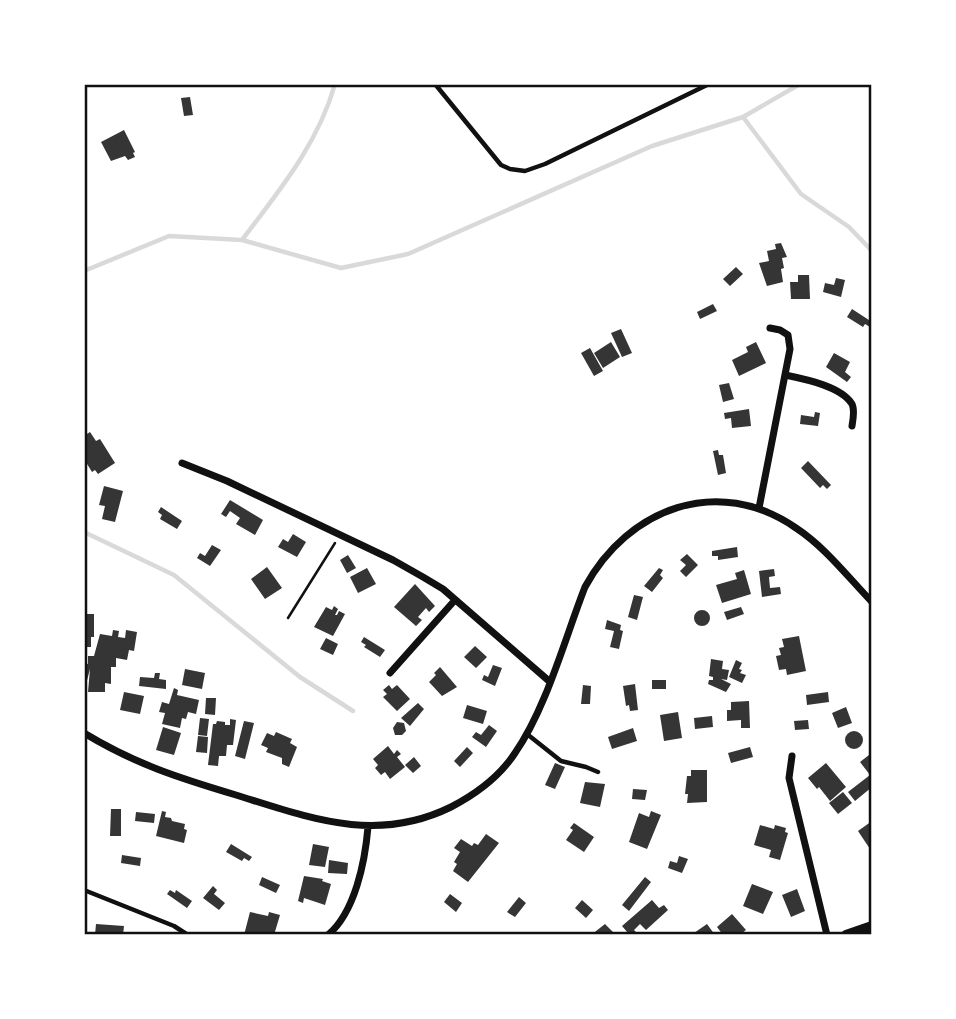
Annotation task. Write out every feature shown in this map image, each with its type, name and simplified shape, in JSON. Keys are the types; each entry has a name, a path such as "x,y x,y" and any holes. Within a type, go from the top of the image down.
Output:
{"street":[{"path":"759,508 790,340 785,333 771,328"},
{"path":"785,375 816,382 848,400 853,409 852,426"},
{"path":"182,463 227,481 393,560 443,589 549,681"},
{"path":"84,733 118,754 158,771 317,820 368,827 395,826 432,816 462,801 490,782 515,754 535,719 585,587 595,568 611,548 643,522 677,507 709,501 737,502 759,508 795,527 813,541 872,602"},
{"path":"390,673 455,600"},
{"path":"792,756 789,778 827,935"},
{"path":"328,935 353,900 368,827"},
{"path":"846,935 872,926"}],"lane":[{"path":"435,84 501,165 525,171 636,122 709,84"},
{"path":"527,733 561,761 597,772"},
{"path":"84,890 174,926 188,935"}],"path":[{"path":"288,618 340,535"}],"building":[{"path":"190,97 193,115 184,116 181,98"},
{"path":"124,130 135,157 128,160 125,156 111,161 101,142"},
{"path":"781,243 787,257 782,258 783,282 767,286 759,263 769,261 767,251 776,249 775,244"},
{"path":"736,267 743,274 730,286 723,279"},
{"path":"798,275 809,275 810,299 791,299 790,282 798,282"},
{"path":"836,278 845,280 841,297 823,292 825,283 834,285"},
{"path":"713,304 717,311 700,319 697,312"},
{"path":"852,309 872,322 870,327 865,324 863,327 847,317"},
{"path":"621,329 632,353 622,357 611,333"},
{"path":"611,342 620,357 603,368 594,353"},
{"path":"756,342 766,363 739,376 732,360 748,352 746,347"},
{"path":"590,348 603,371 594,376 581,353"},
{"path":"834,353 850,362 845,372 851,377 847,382 826,367"},
{"path":"729,383 734,399 723,402 719,385"},
{"path":"749,409 751,426 732,428 731,418 725,419 724,413"},
{"path":"815,412 820,413 818,426 800,424 801,415 814,417"},
{"path":"90,432 96,441 100,439 115,463 98,474 95,470 92,472 84,459 84,436"},
{"path":"718,450 719,455 723,455 726,473 718,475 713,451"},
{"path":"808,461 831,485 827,489 823,485 820,488 801,468"},
{"path":"104,486 123,491 115,522 102,519 105,506 99,505"},
{"path":"230,500 263,520 255,535 236,524 240,518 230,511 226,517 221,514"},
{"path":"161,507 182,521 177,529 160,519 162,515 158,512"},
{"path":"293,534 306,542 297,557 278,547 283,539 288,542"},
{"path":"212,545 221,550 210,566 197,558 200,553 205,556"},
{"path":"737,547 738,557 718,560 718,556 712,556 712,551"},
{"path":"687,554 698,565 686,577 680,571 686,565 680,560"},
{"path":"348,555 356,568 347,573 340,560"},
{"path":"267,567 282,588 265,599 251,579"},
{"path":"367,568 376,584 358,593 350,577"},
{"path":"659,568 663,570 660,575 663,578 652,592 644,586"},
{"path":"774,569 775,576 769,577 770,588 780,587 781,594 762,597 759,571"},
{"path":"744,570 751,594 722,603 716,585 737,579 735,573"},
{"path":"415,584 435,606 429,612 426,608 418,617 422,620 416,626 394,607"},
{"path":"634,595 643,597 637,620 628,617"},
{"path":"334,606 338,609 335,615 339,611 345,614 333,636 314,627 326,607 332,610"},
{"path":"741,607 744,614 727,620 724,612"},
{"path":"702,610 710,618 702,626 694,618"},
{"path":"84,614 94,614 91,647 84,647 84,637 87,637 84,631"},
{"path":"607,620 621,625 620,630 623,631 619,649 610,647 614,631 605,629"},
{"path":"113,630 119,631 118,637 125,638 126,630 137,632 134,651 129,650 127,660 116,658 116,667 111,667 111,684 105,683 105,692 88,692 90,669 84,692 84,663 88,664 88,656 94,656 100,634 112,636"},
{"path":"799,636 806,671 787,675 786,669 779,670 776,656 781,655 779,648 784,647 782,639"},
{"path":"364,637 385,650 380,657 364,647 366,645 361,642"},
{"path":"326,638 338,644 333,655 320,649"},
{"path":"475,646 487,657 476,668 464,657"},
{"path":"711,659 723,661 722,669 729,670 727,680 721,679 731,684 726,692 708,684 709,680 713,680 713,677 709,676"},
{"path":"736,660 742,663 740,673 746,675 742,683 729,677"},
{"path":"493,665 502,668 495,686 482,680 484,675 488,677"},
{"path":"440,667 457,687 442,696 429,682"},
{"path":"185,669 205,673 202,689 182,685"},
{"path":"155,673 160,673 159,679 166,680 166,689 139,686 140,677 154,678"},
{"path":"652,680 666,680 666,689 652,689"},
{"path":"635,684 638,710 630,711 629,705 626,706 623,686"},
{"path":"389,685 392,689 397,685 410,699 397,711 383,697 387,694 383,690"},
{"path":"583,685 591,686 590,704 581,704"},
{"path":"174,688 178,690 177,695 199,700 196,714 188,712 186,719 182,718 180,728 162,724 165,713 159,712 162,702 169,704"},
{"path":"124,692 144,696 140,714 120,710"},
{"path":"828,692 829,702 807,705 806,695"},
{"path":"206,698 216,698 215,715 205,714"},
{"path":"749,701 750,728 741,728 741,720 727,721 727,710 731,710 731,702"},
{"path":"418,703 424,709 410,726 401,718"},
{"path":"467,705 487,711 483,724 463,718"},
{"path":"846,707 852,723 838,728 832,713"},
{"path":"678,712 682,738 664,741 660,715"},
{"path":"712,716 713,727 695,729 694,718"},
{"path":"200,718 209,719 207,736 198,735"},
{"path":"230,719 236,720 233,745 227,745 226,756 219,756 218,766 208,765 213,724 217,721 230,725"},
{"path":"808,720 809,729 795,730 794,721"},
{"path":"244,721 254,723 245,759 235,756"},
{"path":"397,722 404,723 406,731 402,735 395,735 393,728"},
{"path":"489,725 497,731 486,747 472,737 476,732 481,735"},
{"path":"163,727 181,733 174,755 156,750"},
{"path":"633,728 637,741 612,749 608,737"},
{"path":"854,731 860,734 863,740 860,746 854,749 848,746 845,740 848,734"},
{"path":"276,732 292,739 290,743 297,747 289,767 282,764 282,758 266,752 268,748 261,745 267,733 274,736"},
{"path":"198,736 208,737 207,753 196,752"},
{"path":"388,746 394,754 397,750 401,754 397,757 405,767 390,779 385,772 381,775 375,768 378,765 373,759"},
{"path":"467,747 473,753 460,767 454,761"},
{"path":"750,747 753,757 731,763 728,753"},
{"path":"869,755 872,758 872,787 855,801 848,792 870,775 860,762"},
{"path":"414,757 421,766 413,773 405,765"},
{"path":"555,763 565,767 555,789 545,785"},
{"path":"826,763 846,787 830,801 808,778"},
{"path":"691,770 707,770 707,802 687,803 687,776 691,776"},
{"path":"585,782 605,784 600,807 580,803"},
{"path":"633,789 647,790 645,800 632,799"},
{"path":"843,792 852,803 838,814 829,803"},
{"path":"111,809 121,809 121,836 110,836"},
{"path":"162,811 166,812 165,817 171,818 172,821 185,824 184,829 187,830 184,843 156,836"},
{"path":"651,811 661,815 647,849 629,842 639,813 649,817"},
{"path":"136,812 155,814 154,823 135,821"},
{"path":"872,821 872,852 858,831"},
{"path":"574,823 594,837 584,852 566,840"},
{"path":"760,825 774,829 775,825 786,828 785,832 788,833 780,860 769,857 771,850 754,845"},
{"path":"486,834 499,843 468,882 453,871 457,864 454,862 460,852 454,848 461,839 472,846 474,843 478,845"},
{"path":"231,844 252,857 249,861 244,858 242,861 226,852"},
{"path":"313,844 329,847 325,867 309,865"},
{"path":"122,855 141,858 140,866 121,863"},
{"path":"679,856 688,859 682,873 668,868 670,861 677,863"},
{"path":"329,860 348,863 347,874 328,873"},
{"path":"304,876 323,879 322,881 331,884 325,905 304,898 303,903 298,901"},
{"path":"262,877 280,885 276,893 259,885"},
{"path":"645,877 651,882 629,911 622,905"},
{"path":"752,884 773,892 763,914 743,906"},
{"path":"213,886 217,890 214,894 225,903 219,910 203,898"},
{"path":"797,889 805,911 791,917 782,895"},
{"path":"170,890 175,893 176,890 192,901 187,908 167,894"},
{"path":"450,894 462,903 456,912 444,902"},
{"path":"519,897 526,903 515,917 507,912"},
{"path":"582,900 593,910 586,918 575,908"},
{"path":"652,900 659,908 664,905 668,910 646,930 640,924 634,930 639,935 625,935 628,933 622,926"},
{"path":"250,912 268,916 269,912 280,915 274,935 244,935"},
{"path":"732,914 746,930 742,933 744,935 723,935 717,927"},
{"path":"96,924 124,926 123,935 95,935"},
{"path":"605,924 616,935 591,935"},
{"path":"707,924 715,935 695,935 694,933"}],"waterway":[{"path":"242,240 308,147 328,106 335,84"},
{"path":"84,271 169,236 242,240 341,268 408,254 652,146 743,117 800,84"},
{"path":"743,117 801,194 849,227 872,251"},
{"path":"84,532 174,575 300,677 353,711"}]}
